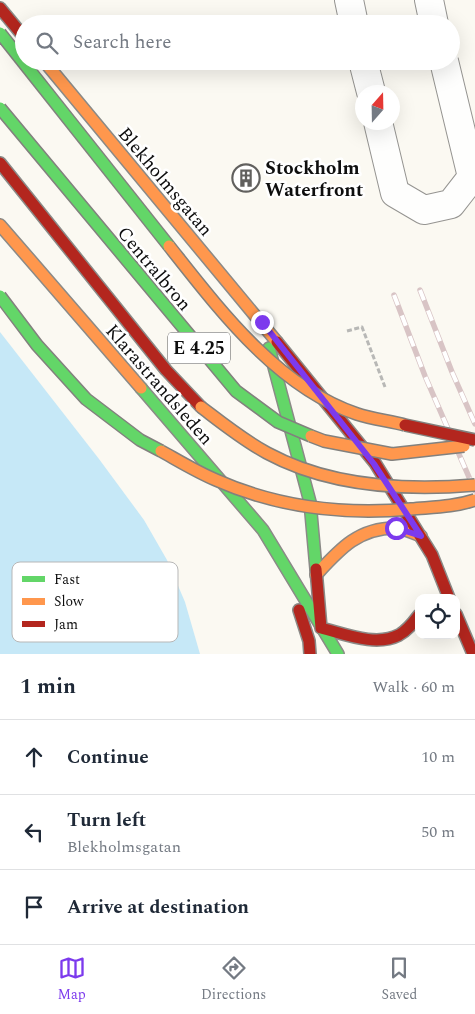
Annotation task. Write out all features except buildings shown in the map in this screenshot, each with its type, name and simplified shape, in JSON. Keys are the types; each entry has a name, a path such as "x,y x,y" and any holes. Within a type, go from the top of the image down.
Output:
{"main road":[{"path":"0,8 15,26"},
{"path":"0,33 15,52"},
{"path":"29,70 216,304 271,362 314,394 357,414 475,440"},
{"name":"Blekholmsgatan","path":"52,70 262,322 374,464 432,555 447,594"},
{"name":"Centralbron","path":"0,108 236,391 278,422 324,441 392,454 475,444"},
{"name":"E 4.25","path":"0,163 166,370 201,407 245,440 290,464 338,478 388,488 475,485"},
{"name":"Klarastrandsleden","path":"0,225 263,530 338,654"},
{"path":"0,296 37,344 86,398 140,440 215,480 254,494 292,504 337,510 379,512 459,505 475,500"},
{"name":"Blekholmsgatan","path":"262,322 310,502 321,628"},
{"path":"316,576 343,546 370,531 396,528 421,536"},
{"path":"431,582 432,555"},
{"name":"Klarastrandsleden","path":"288,570 310,654"},
{"path":"321,628 380,641 394,639 412,628 415,622"},
{"path":"460,623 473,654"}],"street":[{"path":"348,0 352,15"},
{"path":"428,0 432,15"},
{"path":"365,70 369,85"},
{"path":"380,130 395,193 424,210 450,204 472,177 446,70"}],"path":[{"path":"347,331 362,327 386,392"}],"water":[{"path":"0,332 144,520 168,562 12,562 12,642 178,642 178,586 185,602 200,654 0,654"}],"railway":[{"path":"420,290 452,372 475,424"},
{"path":"394,295 425,376 475,491"}],"traffic: fast":[{"path":"0,33 15,52"},
{"path":"29,70 169,246"},
{"path":"0,108 236,391 278,422 311,436"},
{"path":"0,296 37,345 86,399 140,440 161,451"},
{"path":"269,348 310,502 316,569"},
{"path":"141,388 263,530 338,654"}],"traffic: slow":[{"path":"51,70 277,342"},
{"path":"0,225 141,388"},
{"path":"169,246 229,320 276,366 301,385 328,402 357,414 405,425"},
{"path":"201,407 258,448 291,464 316,473 368,484 422,487 475,485"},
{"path":"311,436 324,441 392,454 464,446"},
{"path":"161,451 202,474 239,489 287,503 312,507 336,510 386,511 443,506 475,500"},
{"path":"316,575 341,549 360,536 370,532 398,528 421,536"}],"traffic: jam":[{"path":"0,8 15,26"},
{"path":"0,163 166,370 201,407"},
{"path":"277,342 375,463 432,555 447,594"},
{"path":"405,425 475,440"},
{"path":"316,569 321,628 350,636 380,640 399,635 415,620"},
{"path":"299,610 309,641 310,654"},
{"path":"460,623 473,654"}],"place":[{"name":"Stockholm Waterfront","path":"246,178"}],"route":[{"path":"262,322 374,464 421,536 396,528"}]}
